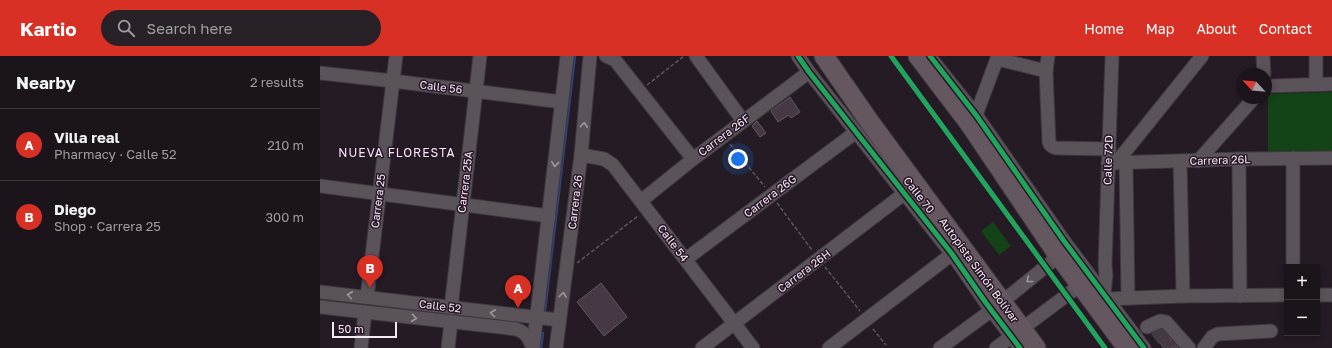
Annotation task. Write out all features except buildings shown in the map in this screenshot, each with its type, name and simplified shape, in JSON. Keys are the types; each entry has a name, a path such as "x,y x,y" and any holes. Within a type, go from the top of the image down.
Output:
{"highway":[{"name":"Autopista Simón Bolívar","path":"824,56 869,121 910,188 957,250 1036,348"},
{"path":"918,56 969,123 1127,348"},
{"path":"910,188 921,214"},
{"path":"936,234 957,250"}],"street":[{"name":"Carrera 25","path":"367,297 396,56"},
{"name":"Carrera 25A","path":"451,308 480,56"},
{"path":"533,348 567,56"},
{"name":"Carrera 26","path":"556,348 581,155 590,56"},
{"path":"606,56 615,60 693,159"},
{"path":"696,56 743,121"},
{"name":"Calle 70","path":"798,56 856,132 910,188"},
{"path":"832,56 968,242 1000,304"},
{"path":"910,56 1061,255"},
{"path":"930,56 976,115 1061,255"},
{"path":"1048,56 1046,71 1049,142 1052,147 1109,149"},
{"path":"1128,298 1117,163 1202,56"},
{"path":"1263,56 1264,68"},
{"path":"1316,56 1316,84"},
{"path":"976,115 997,58 1046,71"},
{"name":"Calle 72D","path":"1106,296 1105,264 1117,163 1109,149 1114,59"},
{"name":"Carrera 26F","path":"644,205 693,159 809,72"},
{"name":"Calle 56","path":"320,73 562,102"},
{"path":"1272,86 1332,84"},
{"path":"1198,161 1249,104"},
{"name":"Carrera 26G","path":"686,259 856,132"},
{"name":"Calle 54","path":"581,155 608,161 613,165 753,348"},
{"path":"1293,158 1293,264"},
{"name":"Carrera 26L","path":"1117,163 1332,158"},
{"path":"1239,159 1240,296"},
{"path":"1180,162 1183,296"},
{"path":"320,186 549,216"},
{"name":"Carrera 26H","path":"702,348 910,188"},
{"name":"Calle 70","path":"921,214 936,234"},
{"path":"829,348 957,250"},
{"path":"940,348 1000,304 1061,255"},
{"path":"996,348 1102,269 1105,264"},
{"path":"1082,283 1106,296 1128,298 1284,295"},
{"path":"1082,283 1118,348"},
{"name":"Calle 52","path":"320,292 559,320"},
{"path":"1320,295 1332,294"},
{"path":"1106,296 1144,348"},
{"name":"Calle 52","path":"320,307 516,329 524,332 533,348"},
{"path":"361,348 365,312"},
{"path":"1126,324 1135,323 1152,329 1160,321 1166,322 1189,348"},
{"path":"448,348 451,322"},
{"path":"1020,330 1020,348"},
{"path":"1020,330 1045,348"},
{"path":"1204,348 1212,337 1218,334 1271,330"}],"path":[{"path":"640,91 684,56"},
{"path":"724,136 886,345"},
{"path":"566,272 644,205"}],"green space":[{"path":"1332,92 1332,152 1268,154 1268,104 1272,104 1272,94"},
{"path":"993,222 1011,246 999,255 981,231"}],"waterway":[{"path":"545,311 575,56"},
{"path":"541,348 543,333"}],"tunnel":[{"path":"1156,330 1170,348"}],"cycle path":[{"path":"798,56 952,254 1020,348"},
{"path":"891,56 1105,348"},
{"path":"930,56 976,115 1064,241 1144,348"}],"place":[{"name":"Diego","path":"370,288"},
{"name":"Villa real","path":"518,308"}],"district":[{"name":"NUEVA FLORESTA","path":"397,153"}]}
